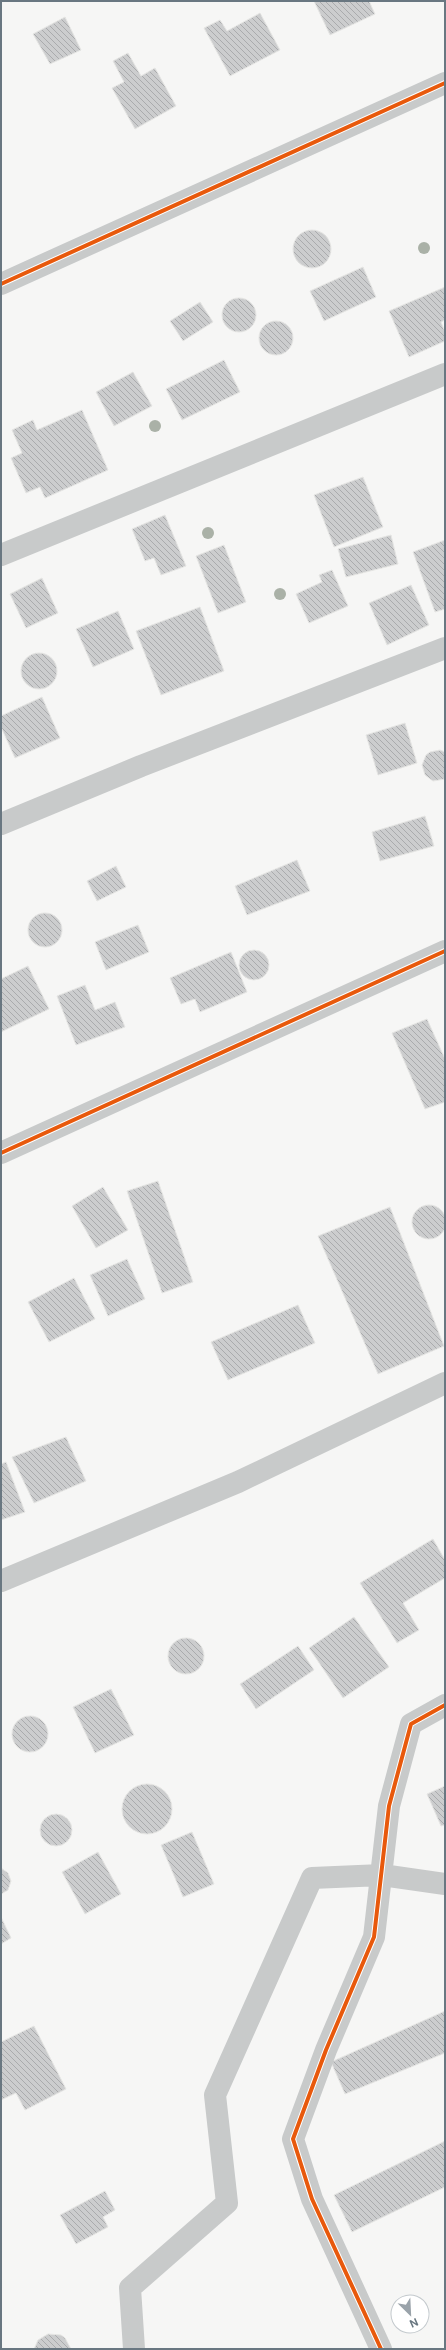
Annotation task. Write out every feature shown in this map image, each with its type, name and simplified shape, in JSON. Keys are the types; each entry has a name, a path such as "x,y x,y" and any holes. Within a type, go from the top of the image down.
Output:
{"street":[{"path":"1,284 445,83"},
{"path":"1,555 445,374"},
{"path":"1,824 141,766 445,648"},
{"path":"1,1153 445,951"},
{"path":"1,1581 238,1482 445,1383"},
{"path":"381,2349 312,2199 293,2139 326,2050 374,1937 389,1806 411,1724 445,1705"},
{"path":"134,2349 130,2288 227,2202 215,2094 312,1878 382,1874 445,1884"}],"building":[{"path":"314,1 369,1 375,14 330,35"},
{"path":"260,13 280,50 230,76 204,28 220,20 227,31"},
{"path":"65,17 81,50 50,64 33,34"},
{"path":"128,53 141,76 155,68 176,106 135,129 112,88 124,82 113,61"},
{"path":"312,230 325,236 331,249 325,262 312,268 299,262 293,249 299,236"},
{"path":"363,267 376,297 324,321 310,291"},
{"path":"445,287 445,320 441,322 445,332 445,341 409,357 389,311"},
{"path":"242,298 249,300 254,305 256,315 254,325 249,330 236,332 229,330 224,325 222,312 224,305 229,300"},
{"path":"200,302 213,322 183,341 170,321"},
{"path":"279,321 286,323 291,328 293,338 291,348 286,353 273,355 266,353 261,348 259,335 261,328 266,323"},
{"path":"224,360 240,392 182,420 166,389"},
{"path":"133,372 152,406 114,426 96,392"},
{"path":"82,410 108,470 45,498 40,487 26,493 11,458 22,453 12,430 33,420 37,430"},
{"path":"363,477 383,527 334,547 314,495"},
{"path":"165,515 186,566 161,575 154,558 145,561 132,529"},
{"path":"391,535 398,564 346,577 338,549"},
{"path":"445,540 445,609 435,612 413,552"},
{"path":"224,545 246,602 218,613 196,556"},
{"path":"332,570 348,606 309,623 296,594 322,582 319,575"},
{"path":"42,578 58,613 26,628 10,594"},
{"path":"411,585 429,625 387,645 369,603"},
{"path":"200,607 224,671 161,695 136,631"},
{"path":"118,611 134,649 93,667 76,629"},
{"path":"39,653 49,656 54,661 57,671 54,681 49,686 39,689 29,686 24,681 21,671 24,661 29,656"},
{"path":"42,697 60,738 15,758 1,727 1,716"},
{"path":"405,723 417,763 378,775 366,735"},
{"path":"440,750 445,752 445,779 433,781 425,775 422,765 426,755 430,752"},
{"path":"425,816 434,846 380,861 372,832"},
{"path":"297,860 310,891 247,915 235,886"},
{"path":"116,866 126,887 97,901 87,881"},
{"path":"42,913 48,913 57,918 61,924 61,936 57,942 48,947 42,947 33,942 28,933 28,927 33,918"},
{"path":"138,925 149,952 106,970 95,942"},
{"path":"254,950 265,954 269,965 265,976 254,980 243,976 239,965 243,954"},
{"path":"231,952 247,992 200,1012 195,999 181,1004 170,978"},
{"path":"28,966 49,1009 1,1032 1,979"},
{"path":"85,985 95,1010 115,1002 125,1027 76,1045 57,996"},
{"path":"427,1019 445,1059 445,1102 425,1109 392,1033"},
{"path":"158,1181 193,1282 162,1293 127,1191"},
{"path":"103,1187 128,1230 96,1248 72,1206"},
{"path":"426,1205 432,1205 436,1206 443,1212 446,1222 445,1229 439,1236 432,1239 426,1239 422,1238 415,1232 412,1225 412,1219 413,1215 419,1208"},
{"path":"390,1207 444,1346 378,1374 318,1236"},
{"path":"127,1259 145,1299 108,1316 90,1275"},
{"path":"74,1278 95,1319 49,1342 28,1302"},
{"path":"298,1305 315,1343 228,1380 211,1342"},
{"path":"66,1437 86,1481 34,1503 12,1457"},
{"path":"6,1462 25,1512 1,1520 1,1464"},
{"path":"433,1539 445,1560 445,1578 403,1603 419,1630 397,1643 360,1583"},
{"path":"354,1617 389,1667 343,1698 309,1648"},
{"path":"186,1638 196,1641 201,1646 204,1656 201,1666 196,1671 186,1674 176,1671 171,1666 168,1656 171,1646 176,1641"},
{"path":"298,1646 314,1670 256,1709 240,1684"},
{"path":"111,1689 134,1735 95,1753 73,1707"},
{"path":"34,1716 43,1721 47,1727 47,1741 43,1747 34,1752 26,1752 17,1747 13,1741 12,1730 17,1721 23,1717"},
{"path":"147,1784 156,1786 167,1795 172,1809 170,1818 161,1829 147,1834 138,1832 127,1823 122,1809 124,1800 133,1789"},
{"path":"445,1786 445,1825 441,1826 427,1794"},
{"path":"53,1814 59,1814 69,1821 72,1830 71,1836 65,1843 59,1846 53,1846 43,1839 40,1833 40,1827 47,1817"},
{"path":"192,1832 214,1884 183,1897 161,1845"},
{"path":"98,1852 121,1894 85,1914 62,1872"},
{"path":"1,1868 8,1873 11,1881 8,1890 1,1894"},
{"path":"1,1917 11,1938 1,1944"},
{"path":"445,2011 445,2053 345,2094 331,2062"},
{"path":"34,2026 66,2089 25,2110 16,2093 1,2100 1,2042"},
{"path":"445,2141 445,2187 352,2232 334,2195"},
{"path":"105,2191 115,2210 103,2217 108,2227 76,2244 60,2215"},
{"path":"48,2334 61,2335 65,2338 71,2349 34,2349 38,2340"}],"cycle path":[{"path":"1,284 445,83"},
{"path":"1,1153 445,951"},
{"path":"381,2349 312,2199 293,2139 326,2050 374,1937 389,1806 411,1724 445,1705"}]}
